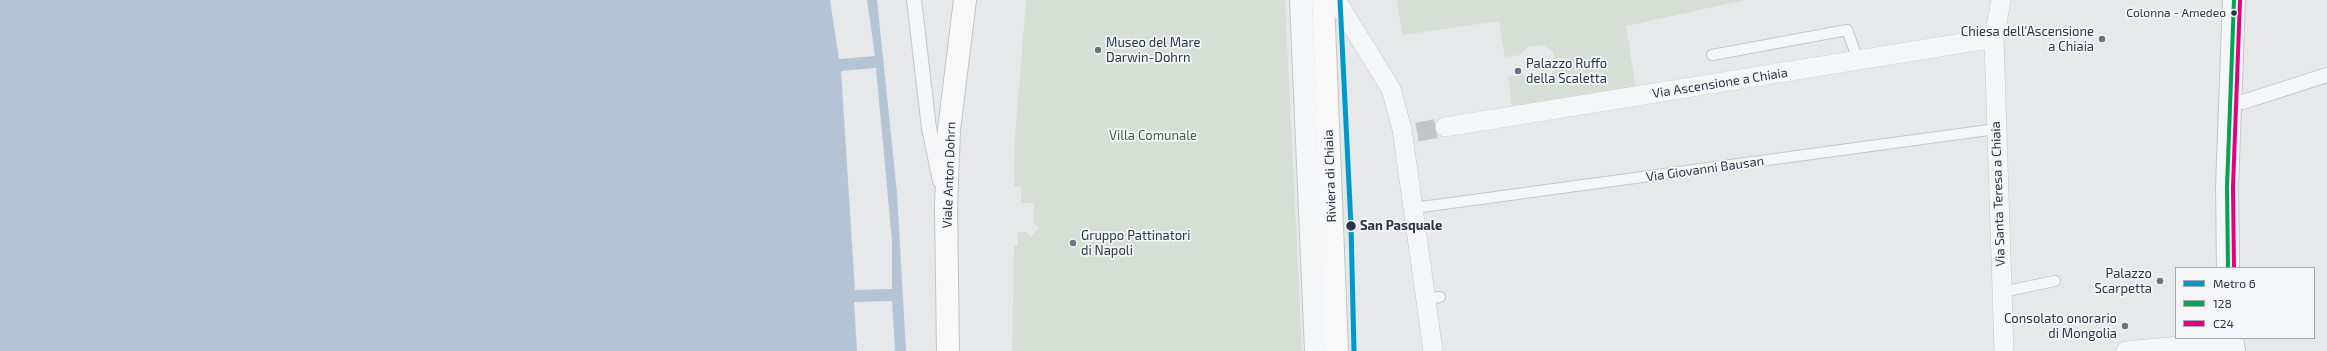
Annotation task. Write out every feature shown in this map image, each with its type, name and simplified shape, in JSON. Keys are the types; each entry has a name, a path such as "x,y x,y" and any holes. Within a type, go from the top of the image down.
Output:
{"main road":[{"name":"Viale Anton Dohrn","path":"948,351 946,208 950,130 965,0"},
{"name":"Riviera di Chiaia","path":"1323,0 1337,351"}],"street":[{"path":"914,0 929,128 946,208"},
{"path":"1301,0 1316,351"},
{"path":"1336,0 1390,89 1410,133 1414,208 1433,298 1433,351"},
{"name":"Via Santa Teresa a Chiaia","path":"2001,0 1994,38 2004,351"},
{"path":"2228,267 2228,187 2234,0"},
{"name":"Via Ascensione a Chiaia","path":"1445,127 1994,38"},
{"path":"2243,102 2327,75"},
{"path":"2126,351 2233,343"}],"lane":[{"path":"1712,55 1847,30 1858,60"},
{"name":"Via Giovanni Bausan","path":"1414,208 1996,129"},
{"path":"2002,292 2055,281"}],"green space":[{"name":"Villa Comunale","path":"1026,0 1285,0 1302,351 1012,351 1014,246 1018,246 1018,232 1026,232 1031,237 1039,228 1034,223 1034,203 1021,203 1021,186 1014,186 1015,138"},
{"path":"1397,0 1745,0 1626,26 1636,89 1512,107 1508,77 1522,75 1522,73 1532,81 1548,79 1555,68 1553,52 1543,45 1527,47 1519,57 1519,55 1505,57 1499,21 1402,35"}],"water":[{"path":"0,0 877,0 897,193 906,351 0,351"}],"pier":[{"path":"830,0 867,0 875,56 839,59"},
{"path":"876,68 892,241 892,289 855,290 841,71"},
{"path":"892,301 895,351 857,351 854,302"}],"tunnel":[{"path":"1417,132 1445,127"}],"metro line":[{"name":"6","path":"1340,0 1351,226 1354,351"}],"transit line":[{"name":"128","path":"2228,267 2227,187 2234,0"},
{"name":"C24","path":"2234,267 2233,187 2240,0"}],"place":[{"name":"Colonna - Amedeo","path":"2234,13"},
{"name":"Chiesa dell'Ascensione a Chiaia","path":"2102,39"},
{"name":"Museo del Mare Darwin-Dohrn","path":"1098,50"},
{"name":"Palazzo Ruffo della Scaletta","path":"1518,71"},
{"name":"San Pasquale","path":"1351,226"},
{"name":"Gruppo Pattinatori di Napoli","path":"1073,243"},
{"name":"Palazzo Scarpetta","path":"2160,281"},
{"name":"Consolato onorario di Mongolia","path":"2125,326"}]}
